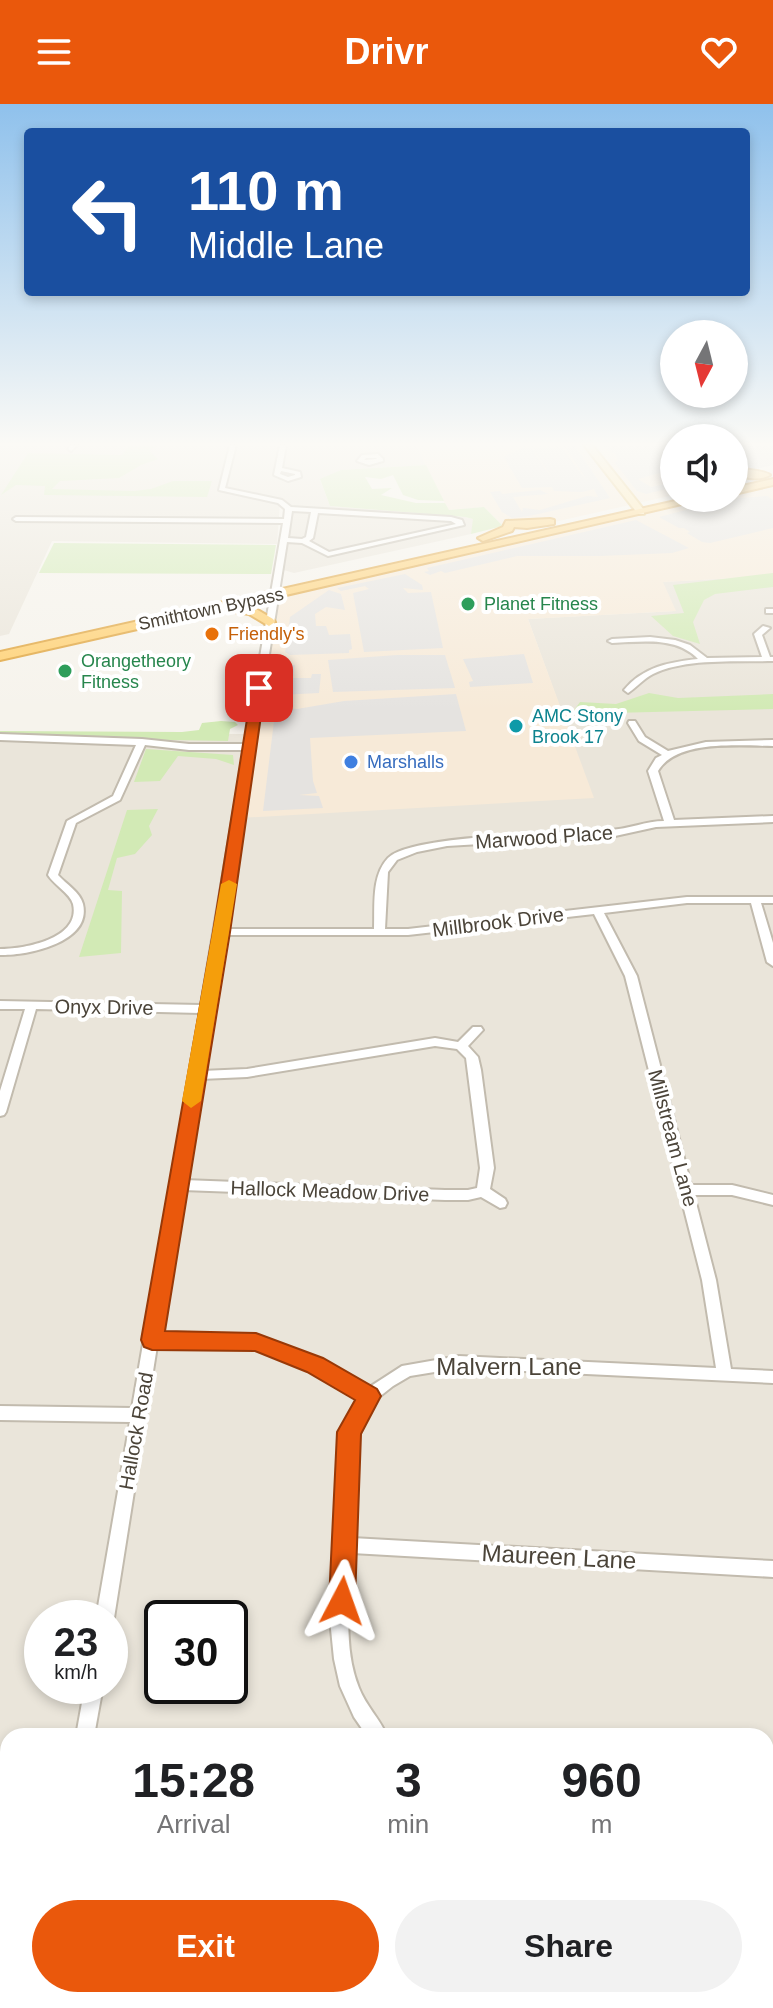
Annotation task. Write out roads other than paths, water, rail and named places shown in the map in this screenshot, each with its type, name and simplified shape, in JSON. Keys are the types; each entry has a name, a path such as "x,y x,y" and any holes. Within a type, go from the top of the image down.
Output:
{"highway":[{"name":"Smithtown Bypass","path":"0,656 198,613 275,590 505,534"},
{"name":"Smithtown Bypass","path":"0,647 275,590 523,534"},
{"path":"198,613 246,610 269,622"}],"street":[{"name":"Hallock Road","path":"108,1600 286,534"},
{"path":"303,541 310,534"},
{"path":"285,540 303,541 328,554 420,534"},
{"path":"628,690 636,678 654,669 706,662 770,659 758,634 766,628"},
{"path":"612,641 668,641 692,648 706,662"},
{"path":"632,723 642,739 667,754"},
{"path":"0,737 142,742 189,747 251,747"},
{"path":"0,952 31,950 53,942 73,925 78,916 76,898 53,875 59,854 72,821 121,793 142,742"},
{"path":"670,823 653,771 655,764 667,754 700,746 773,743"},
{"name":"Marwood Place","path":"379,931 383,872 393,858 403,853 447,843 615,833 670,823 773,819"},
{"path":"755,899 773,962"},
{"name":"Millbrook Drive","path":"221,932 433,930 687,900 773,900"},
{"name":"Millstream Lane","path":"597,910 631,976 716,1311 724,1374"},
{"name":"Onyx Drive","path":"0,1005 207,1009"},
{"path":"0,1112 32,1005"},
{"path":"461,1046 477,1030"},
{"path":"196,1075 247,1073 435,1042 461,1046 472,1057 475,1070 488,1176 483,1191 500,1203"},
{"name":"Hallock Meadow Drive","path":"177,1185 445,1195 468,1195 483,1191"},
{"path":"687,1190 732,1190 773,1200"},
{"path":"152,1340 256,1342 315,1365 369,1396"},
{"name":"Malvern Lane","path":"372,1728 359,1711 341,1661 349,1432 369,1396 407,1370 459,1362 773,1377"},
{"path":"0,1413 139,1415"},
{"name":"Maureen Lane","path":"346,1545 773,1569"},
{"path":"86,1728 91,1704"}],"place":[{"name":"Planet Fitness","path":"468,604"},
{"name":"Friendly's","path":"212,634"},
{"name":"Orangetheory Fitness","path":"65,671"},
{"name":"AMC Stony Brook 17","path":"516,726"},
{"name":"Marshalls","path":"351,762"}]}
